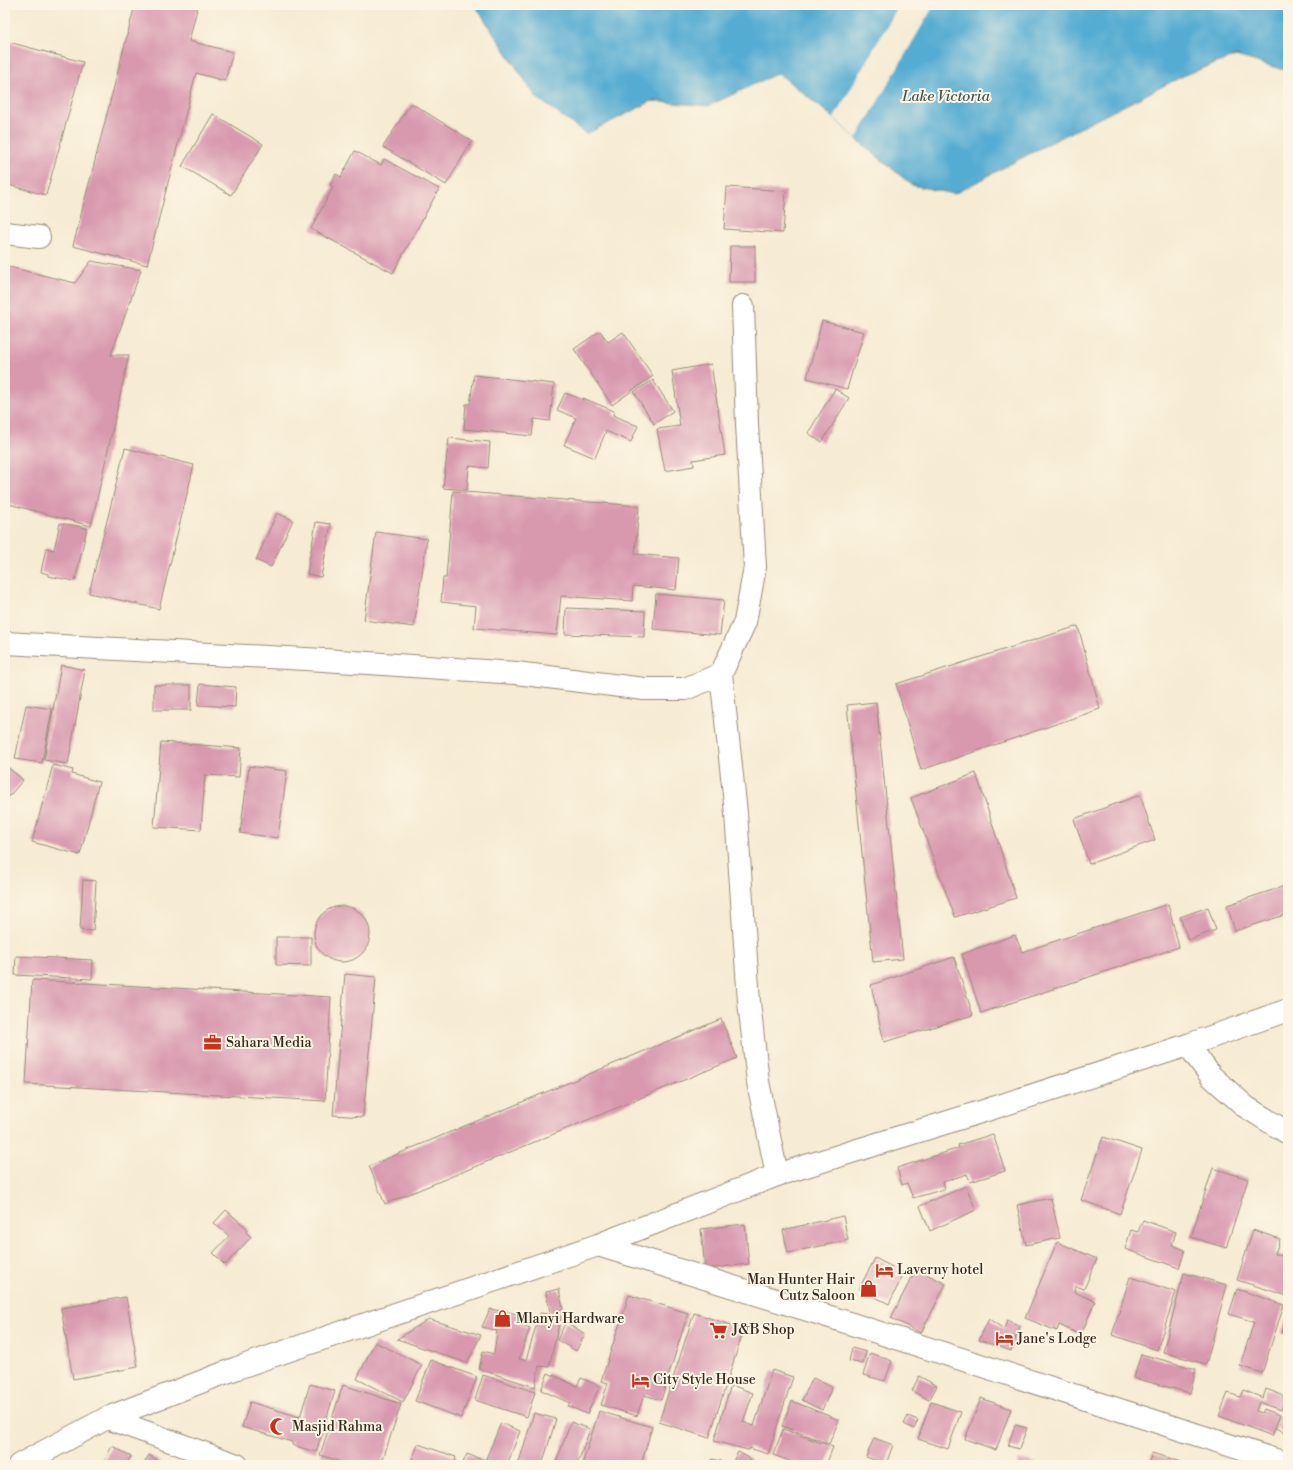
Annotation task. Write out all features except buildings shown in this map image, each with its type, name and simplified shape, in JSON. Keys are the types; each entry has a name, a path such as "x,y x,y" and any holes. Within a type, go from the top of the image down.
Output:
{"street":[{"path":"5,233 39,237"},
{"path":"743,306 747,424 755,567 745,622 721,674 736,813 750,1010 758,1082 777,1175"},
{"path":"5,643 324,660 516,673 644,689 685,689 721,674"},
{"path":"19,1465 107,1418 237,1368 598,1245 777,1175 1188,1044 1288,1010"},
{"path":"1188,1044 1211,1076 1246,1107 1288,1133"},
{"path":"598,1245 835,1318 1288,1464"},
{"path":"107,1418 237,1465"}],"water":[{"name":"Lake Victoria","path":"475,5 1288,5 1288,71 1236,56 1185,75 1048,144 954,194 912,185 856,139 834,118 778,73 708,106 652,101 586,134 536,97"}],"pier":[{"path":"899,5 934,5 856,139 834,118"}],"place":[{"name":"Sahara Media","path":"213,1043"},
{"name":"Laverny hotel","path":"884,1270"},
{"name":"Man Hunter Hair Cutz Saloon","path":"868,1288"},
{"name":"Mlanyi Hardware","path":"503,1319"},
{"name":"J&B Shop","path":"719,1330"},
{"name":"Jane's Lodge","path":"1004,1339"},
{"name":"City Style House","path":"640,1380"},
{"name":"Masjid Rahma","path":"279,1427"}]}
